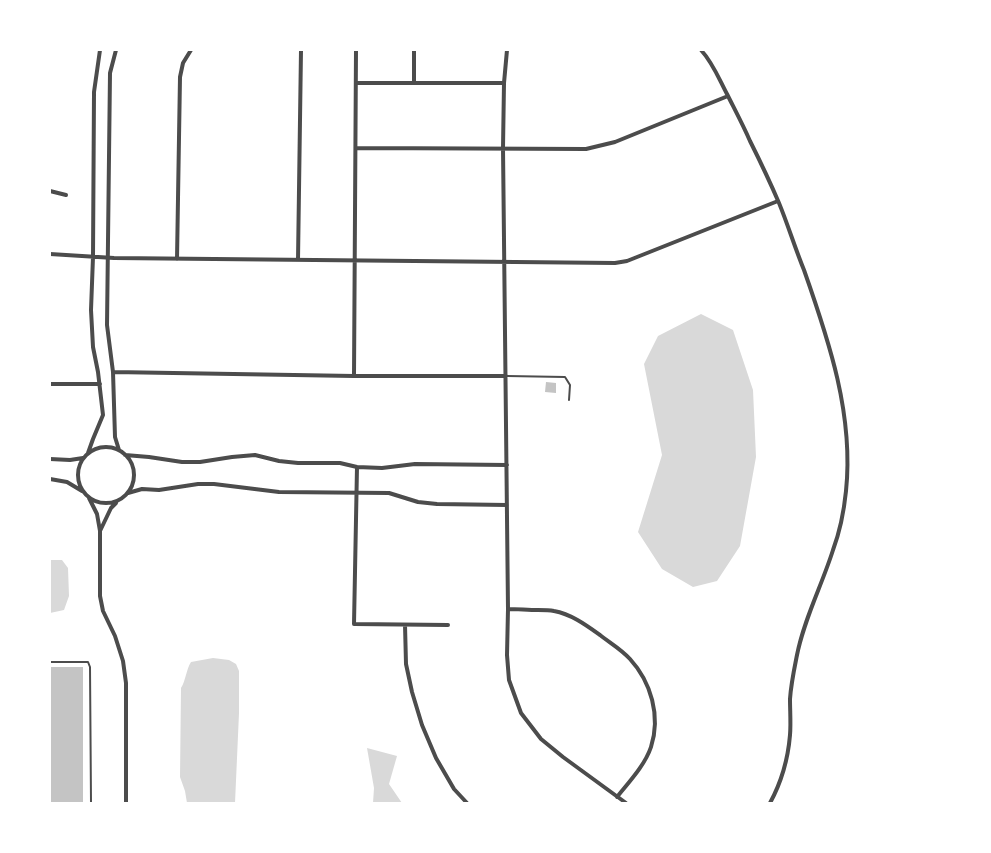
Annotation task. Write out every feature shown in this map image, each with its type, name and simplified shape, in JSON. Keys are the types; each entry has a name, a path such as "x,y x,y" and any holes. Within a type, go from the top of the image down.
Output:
{"street":[{"path":"88,453 103,415 100,384 93,347 91,310 94,92 100,50"},
{"path":"116,50 110,73 107,325 113,372 114,437 119,450"},
{"path":"177,259 180,77 183,63 191,50"},
{"path":"298,260 301,50"},
{"path":"354,376 356,50"},
{"path":"414,50 414,83"},
{"path":"507,50 504,83 503,148 508,609 506,655 509,680 522,713 540,739 626,803"},
{"path":"701,50 710,60 737,112 778,201 815,300 836,373 847,436 844,509 837,538 804,627 797,654 790,695 788,756 777,791 770,803"},
{"path":"356,83 504,83"},
{"path":"356,148 586,149 615,142 728,96"},
{"path":"50,191 66,195"},
{"path":"50,254 108,258 615,263 627,261 778,201"},
{"path":"113,372 354,376 506,376"},
{"path":"50,384 100,384"},
{"path":"82,491 78,475 79,466 88,453 102,447 111,448 119,450 130,460 133,466 134,480 128,493 111,508 100,531"},
{"path":"125,454 182,462 200,462 232,456 255,455 298,463 340,463 382,468 415,464 507,465"},
{"path":"50,459 70,460 83,458"},
{"path":"357,466 354,624 448,626"},
{"path":"50,479 68,482 97,502 105,504 120,500"},
{"path":"128,493 198,484 214,484 280,492 389,493 418,502 437,504 507,505"},
{"path":"89,498 97,514 100,531 100,577 103,611 123,661 126,683 126,803"},
{"path":"508,609 554,611 573,617 585,623 620,650 639,670 650,691 656,712 655,732 651,748 617,796"},
{"path":"405,625 406,664 422,725 436,758 454,789 467,803"}],"lane":[{"path":"506,376 565,377 570,385 569,400"},
{"path":"50,662 88,662 90,668 92,803"}],"shaded area":[{"path":"701,314 733,330 753,390 756,457 740,546 717,581 693,587 662,569 638,532 662,455 644,364 658,336"},
{"path":"50,560 62,560 68,568 69,596 64,610 50,613"},
{"path":"213,658 229,660 236,664 239,671 235,803 187,803 180,777 181,688 191,662"},
{"path":"367,748 397,756 389,784 402,803 373,803 374,788"}],"building":[{"path":"546,382 556,383 556,393 545,392"},
{"path":"50,667 83,667 83,803 50,803"}]}
